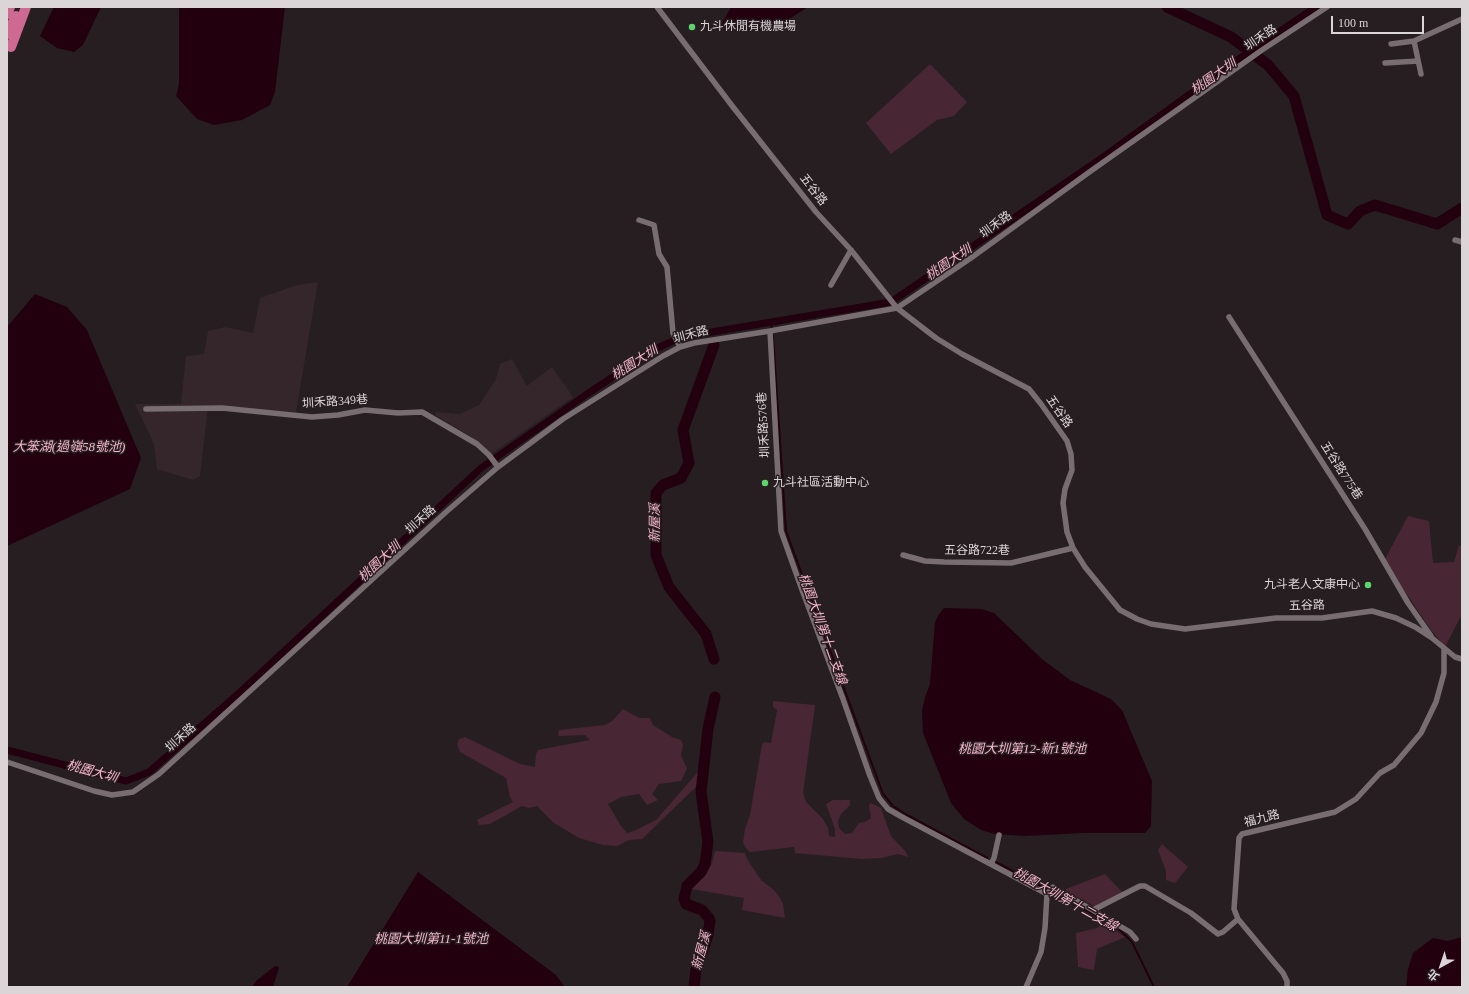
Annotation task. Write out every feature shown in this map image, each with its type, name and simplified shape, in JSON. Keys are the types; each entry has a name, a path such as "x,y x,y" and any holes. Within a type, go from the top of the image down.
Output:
{"highway":[{"path":"7,14 10,7"},
{"path":"7,34 21,7"},
{"path":"10,47 26,7"}],"street":[{"name":"五谷路","path":"657,7 816,212 851,250 897,308 936,338 962,354 1029,389 1041,404 1067,442 1071,454 1072,470 1065,489 1063,503 1067,532 1073,548 1085,567 1120,610 1137,619 1151,624 1185,629 1276,618 1322,618 1372,611 1396,618 1415,627 1432,638 1455,657 1462,659"},
{"name":"圳禾路","path":"7,762 94,792 112,794 133,792 158,774 497,465 563,419 679,346 897,308 971,258 1094,168 1326,7"},
{"path":"1391,44 1414,41 1462,19"},
{"path":"1414,41 1421,74"},
{"path":"1385,63 1418,61"},
{"path":"639,220 654,225 659,254 667,266 674,336 679,346"},
{"path":"1455,240 1462,242"},
{"path":"831,285 851,250"},
{"name":"五谷路775巷","path":"1230,317 1365,529 1408,603 1432,638"},
{"name":"圳禾路576巷","path":"770,331 781,531 879,798 888,809 1047,894"},
{"name":"圳禾路349巷","path":"146,409 222,408 312,417 338,415 365,410 398,413 422,412 477,444 497,465"},
{"name":"五谷路722巷","path":"903,555 926,561 1011,563 1073,548"},
{"name":"福九路","path":"1238,919 1234,909 1239,838 1242,834 1335,812 1356,799 1380,774 1394,766 1421,733 1436,702 1444,673 1444,649"},
{"path":"990,864 994,858 999,835"},
{"path":"1093,910 1140,886 1144,886 1191,913 1218,934 1223,932 1238,919 1283,973 1287,981 1287,987"},
{"path":"1026,987 1042,952 1046,928 1047,894 1053,887 1130,932 1136,939"}],"shaded area":[{"path":"930,64 967,102 954,116 937,120 891,154 866,123"},
{"path":"318,282 296,412 208,407 200,476 193,480 157,469 154,444 135,404 181,404 186,356 204,354 208,331 225,327 253,333 260,298 297,285"},
{"path":"512,359 527,386 552,367 573,397 491,454 470,436 435,415 436,412 460,414 479,405 496,379 500,364"},
{"path":"1408,516 1429,521 1433,563 1454,562 1459,545 1462,547 1462,614 1445,647 1431,630 1384,561"},
{"path":"773,701 815,705 803,793 806,802 823,819 828,828 829,836 835,837 835,829 826,804 833,800 850,800 850,805 841,814 838,821 839,828 845,834 852,833 859,823 865,822 871,818 869,805 871,803 881,808 891,836 906,852 908,857 898,854 881,858 861,859 795,853 794,847 750,852 745,847 743,842 745,829 750,815 762,744 765,742 771,743 777,710 773,707"},
{"path":"623,709 639,718 650,718 653,725 672,737 681,740 683,745 681,755 687,769 681,781 659,784 652,794 658,800 647,805 639,794 621,797 608,804 627,833 656,820 698,772 698,785 642,839 629,840 617,846 603,845 579,838 554,823 537,806 529,808 522,806 490,824 479,825 477,820 513,802 510,797 506,778 460,752 457,744 459,739 465,737 520,764 535,767 536,754 538,750 590,740 585,735 558,736 559,730 605,725 612,721"},
{"path":"1162,844 1188,867 1175,883 1166,880 1166,871 1158,850"},
{"path":"715,851 745,853 747,859 761,880 774,890 780,898 783,904 785,918 742,910 744,898 691,889 705,875 712,863"},
{"path":"1105,874 1124,894 1098,908 1067,892 1066,889"},
{"path":"1105,923 1125,937 1097,949 1094,970 1078,967 1076,933 1097,928"}],"water":[{"path":"54,7 101,7 83,45 74,52 57,48 40,36"},
{"path":"179,7 285,7 275,92 270,105 242,120 214,125 197,119 176,96 179,84"},
{"path":"731,7 808,7 770,29 737,30 720,27"},
{"name":"大笨湖(過嶺58號池)","path":"35,294 67,307 87,330 141,458 130,489 7,546 7,327"},
{"name":"桃園大圳第12-新1號池","path":"944,608 982,609 994,613 1042,659 1070,680 1111,699 1122,710 1152,781 1151,826 1145,833 1083,833 1025,836 995,834 981,830 964,819 951,803 923,733 922,711 930,684 935,622"},
{"name":"桃園大圳第11-1號池","path":"418,872 556,975 565,987 347,987"},
{"path":"1462,937 1462,987 1406,987 1408,969 1413,953 1433,938 1448,941"},
{"path":"275,966 278,966 279,968 273,987 252,987 256,981"}],"waterway":[{"path":"1167,7 1231,37 1268,65 1294,96 1327,215 1348,224 1360,211 1375,205 1437,224 1462,208"},
{"name":"桃園大圳","path":"7,750 126,781 149,772 238,694 481,468 587,394 655,349 682,337 891,302 1099,160 1227,67 1316,7"},
{"name":"桃園大圳第十二支線","path":"771,322 772,329"},
{"name":"桃園大圳第十二支線","path":"773,336 786,531 883,794 893,806 907,815 987,858"},
{"name":"新屋溪","path":"714,345 683,430 689,463 681,478 663,485 656,493 656,555 669,587 706,634 714,659"},
{"name":"新屋溪","path":"694,987 696,970 708,935 710,921 702,910 686,904 684,899 687,886 701,872 705,864 708,842 701,792 708,729 715,697"},
{"name":"桃園大圳第十二支線","path":"994,861 1101,918"},
{"name":"桃園大圳第十二支線","path":"1118,928 1132,942 1154,987"}],"place":[{"name":"九斗休閒有機農場","path":"692,27"},
{"name":"九斗社區活動中心","path":"765,483"},
{"name":"九斗老人文康中心","path":"1368,585"}]}
